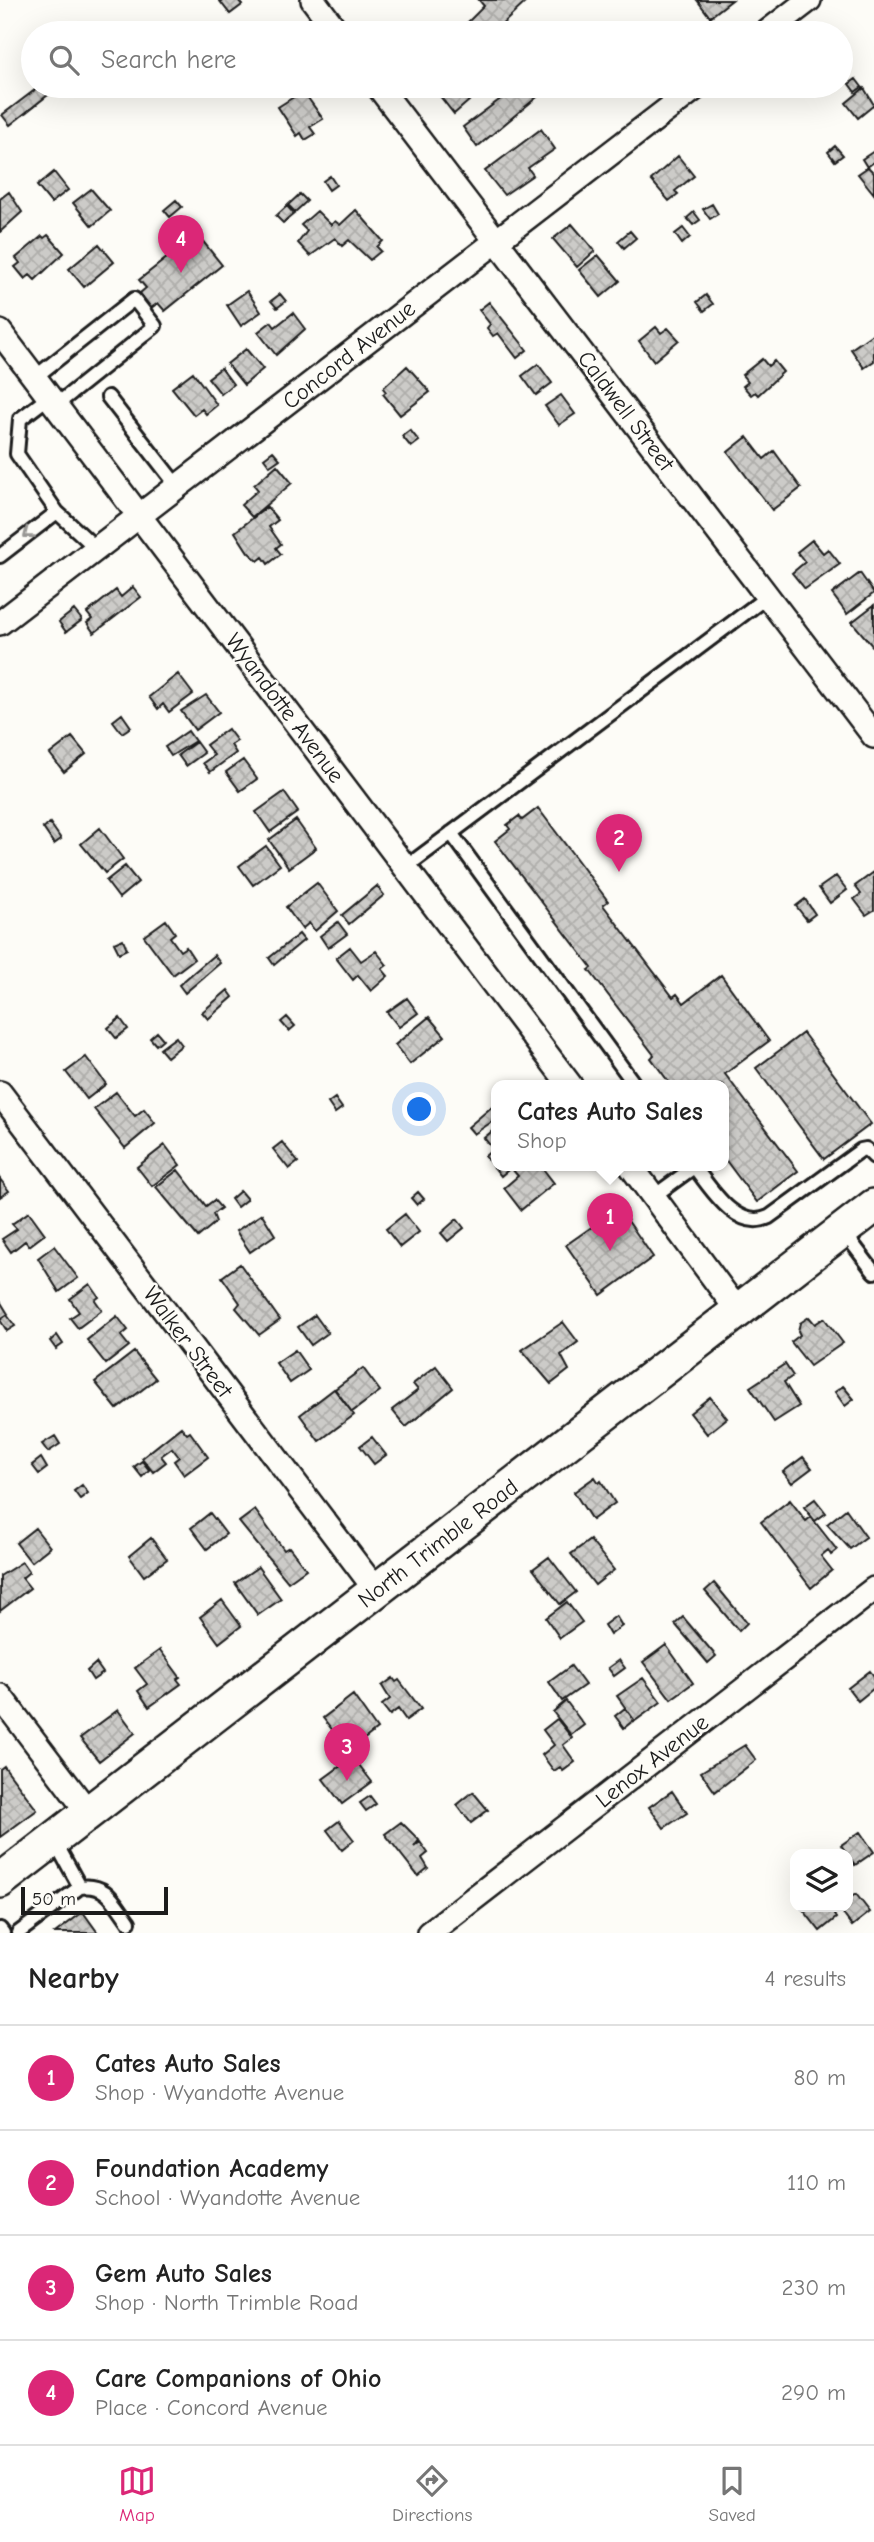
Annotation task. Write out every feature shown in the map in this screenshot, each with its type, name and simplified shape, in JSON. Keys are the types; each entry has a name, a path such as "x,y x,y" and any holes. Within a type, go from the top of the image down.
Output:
{"main road":[{"name":"North Trimble Road","path":"0,1881 874,1206"}],"street":[{"path":"313,0 329,21"},
{"path":"782,21 809,0"},
{"name":"Caldwell Street","path":"387,98 874,736"},
{"name":"Concord Avenue","path":"0,623 682,98"},
{"name":"Wyandotte Avenue","path":"0,332 566,1080"},
{"name":"Walker Street","path":"0,1093 376,1590"},
{"path":"635,1171 738,1311"},
{"name":"Lenox Avenue","path":"429,1933 874,1589"},
{"path":"0,1696 88,1812"}],"lane":[{"path":"34,378 134,299 155,326 52,401 20,419 15,447 17,454 57,512 97,550"},
{"path":"108,397 178,487"},
{"path":"0,556 57,512"},
{"path":"406,867 768,596"},
{"path":"452,833 631,1080"},
{"path":"698,1171 718,1197 745,1221 757,1223 861,1150 866,1149 874,1157"},
{"path":"654,1196 687,1171"},
{"path":"842,1231 874,1272"},
{"path":"53,1839 80,1887"},
{"path":"18,1933 80,1887 92,1885 104,1889 129,1922"}],"building":[{"path":"219,0 238,0 242,5 230,14"},
{"path":"479,0 528,0 506,21 469,21 484,6"},
{"path":"697,0 732,0 710,17"},
{"path":"856,79 862,87 855,92 853,89 853,81"},
{"path":"864,88 874,105 858,118 846,103"},
{"path":"24,98 44,98 10,125 2,115"},
{"path":"292,98 308,98 323,119 310,127 315,134 305,140 301,133 297,136 278,107"},
{"path":"441,98 472,98 454,114"},
{"path":"502,98 536,98 477,147 463,127"},
{"path":"541,129 555,149 528,168 533,175 504,195 485,171"},
{"path":"835,146 843,155 835,161 828,152"},
{"path":"874,151 874,162 867,167 862,159"},
{"path":"678,156 694,176 675,191 678,194 669,201 651,180"},
{"path":"868,167 874,173 874,194 858,174"},
{"path":"54,172 68,190 51,203 37,186"},
{"path":"330,176 336,185 329,190 323,181"},
{"path":"91,189 110,211 92,226 73,203"},
{"path":"9,192 22,212 0,232 0,199"},
{"path":"300,194 307,201 295,212 288,205"},
{"path":"176,200 182,207 170,217 164,210"},
{"path":"712,204 718,214 710,219 703,209"},
{"path":"287,206 294,214 283,223 276,216"},
{"path":"356,210 383,241 377,247 381,251 370,260 349,240 342,246 335,238 310,256 298,243 307,231 301,225 317,211 331,225 335,221 340,225"},
{"path":"694,212 700,220 693,225 687,218"},
{"path":"572,224 595,251 577,267 553,239"},
{"path":"683,228 690,237 682,244 675,234"},
{"path":"630,231 636,238 624,248 618,241"},
{"path":"197,234 222,265 165,311 158,303 151,308 140,293 146,288 139,280"},
{"path":"48,235 64,253 35,280 30,275 25,279 15,267 20,263 16,258 42,236 44,238"},
{"path":"99,244 114,262 84,287 69,269"},
{"path":"598,255 620,281 601,297 579,270"},
{"path":"247,291 261,312 241,326 227,305"},
{"path":"280,294 286,301 277,308 271,301"},
{"path":"706,295 713,304 704,311 697,302"},
{"path":"489,302 527,350 517,358 498,333 493,336 487,328 490,324 479,310"},
{"path":"293,313 305,329 276,355 258,332 271,322 275,327"},
{"path":"656,327 661,333 668,328 679,340 654,361 639,341"},
{"path":"874,333 874,361 864,368 851,349"},
{"path":"246,349 263,369 244,385 227,364"},
{"path":"762,359 768,366 774,361 783,372 758,395 755,392 751,395 743,386 748,382 742,375"},
{"path":"538,364 552,383 536,395 522,376"},
{"path":"407,366 430,392 400,415 383,394 386,392 383,388"},
{"path":"221,368 233,384 221,394 208,378"},
{"path":"193,372 217,405 206,414 202,409 194,415 172,388"},
{"path":"561,395 575,414 559,425 545,406"},
{"path":"410,430 419,441 411,447 402,436"},
{"path":"747,437 764,459 774,451 801,488 772,510 728,452"},
{"path":"273,451 280,459 270,466 264,458"},
{"path":"277,465 292,483 252,517 241,505 258,490 254,485"},
{"path":"267,507 278,520 269,527 281,544 276,548 281,554 268,564 263,557 258,561 248,552 235,532"},
{"path":"812,540 823,553 828,549 840,564 805,589 792,573 805,562 797,552"},
{"path":"860,573 874,593 847,614 832,594"},
{"path":"133,587 141,597 94,633 87,623 92,619 87,613 116,590 121,597"},
{"path":"874,605 874,648 852,622"},
{"path":"74,610 82,620 66,632 59,622"},
{"path":"178,674 193,694 169,712 163,704 158,709 149,697"},
{"path":"206,695 219,712 195,730 181,711"},
{"path":"122,714 131,727 122,733 113,721"},
{"path":"228,729 237,741 231,745 236,753 210,772 203,763 214,755 206,745"},
{"path":"188,731 195,741 171,756 165,747"},
{"path":"72,737 86,754 64,772 50,754"},
{"path":"196,742 204,753 186,766 178,755"},
{"path":"243,760 257,779 240,791 226,772"},
{"path":"284,792 298,812 270,832 256,812"},
{"path":"538,808 608,901 603,905 673,997 677,994 684,1003 721,975 769,1041 725,1074 798,1171 757,1202 729,1165 729,1080 667,1080 651,1058 654,1055 589,970 592,968 495,841 510,829 507,825 519,816 522,820"},
{"path":"296,820 316,848 289,868 269,840"},
{"path":"50,823 61,839 54,844 43,828"},
{"path":"100,828 123,859 105,873 81,844"},
{"path":"266,846 280,865 253,885 239,866"},
{"path":"125,866 138,882 119,898 106,881"},
{"path":"874,872 874,910 866,915 854,899 861,894 855,886"},
{"path":"836,876 847,890 830,903 819,888"},
{"path":"317,883 338,911 315,931 309,923 302,929 286,907"},
{"path":"377,886 384,895 349,924 342,915"},
{"path":"805,899 815,914 807,920 796,906"},
{"path":"166,920 175,933 170,937 180,951 186,947 194,959 173,975 144,936"},
{"path":"338,922 347,934 328,948 320,936"},
{"path":"299,934 304,940 274,965 269,958"},
{"path":"123,939 127,949 119,953 114,943"},
{"path":"350,947 361,961 376,951 387,965 382,969 388,976 371,991 358,975 353,980 336,958"},
{"path":"214,955 220,963 185,993 179,985"},
{"path":"228,990 233,997 208,1019 202,1012"},
{"path":"407,998 418,1013 399,1027 387,1012"},
{"path":"287,1017 295,1026 289,1031 281,1022"},
{"path":"429,1017 445,1036 410,1064 395,1045"},
{"path":"120,1018 128,1029 116,1038 108,1028"},
{"path":"157,1032 163,1039 156,1045 150,1038"},
{"path":"803,1033 871,1124 824,1159 756,1068"},
{"path":"176,1037 182,1045 167,1057 160,1049"},
{"path":"86,1057 106,1084 87,1099 66,1072"},
{"path":"116,1092 135,1116 144,1109 155,1123 125,1148 94,1109"},
{"path":"335,1098 342,1108 335,1113 328,1103"},
{"path":"491,1108 491,1122 474,1134 468,1127"},
{"path":"491,1132 491,1147 484,1138"},
{"path":"282,1142 298,1162 289,1169 273,1149"},
{"path":"165,1145 180,1165 152,1186 137,1167"},
{"path":"491,1151 491,1164 485,1156"},
{"path":"178,1170 206,1206 214,1200 221,1208 213,1214 216,1222 198,1237 156,1187"},
{"path":"514,1171 545,1171 554,1183 521,1210 504,1188 518,1176"},
{"path":"0,1179 9,1191 0,1197"},
{"path":"240,1191 247,1199 237,1207 231,1199"},
{"path":"418,1192 424,1199 417,1205 411,1198"},
{"path":"619,1208 653,1257 601,1295 566,1245"},
{"path":"29,1212 45,1234 29,1246 25,1241 11,1252 2,1239 17,1229 12,1224"},
{"path":"262,1214 275,1235 250,1252 236,1231"},
{"path":"405,1214 419,1232 400,1247 386,1229"},
{"path":"457,1219 464,1228 448,1241 441,1233"},
{"path":"54,1246 78,1278 59,1292 38,1258"},
{"path":"240,1264 280,1320 259,1335 236,1308 240,1303 222,1277"},
{"path":"90,1284 99,1297 95,1300 102,1310 78,1328 70,1318 79,1312 70,1299"},
{"path":"0,1301 8,1314 0,1319"},
{"path":"7,1315 15,1326 7,1331 0,1320"},
{"path":"315,1315 328,1333 311,1345 298,1327"},
{"path":"117,1316 128,1330 121,1336 129,1346 106,1364 87,1340"},
{"path":"809,1317 815,1324 824,1318 843,1343 810,1366 791,1342 800,1335 800,1323"},
{"path":"563,1322 578,1342 561,1355 569,1370 551,1384 522,1350"},
{"path":"57,1335 63,1344 56,1349 50,1341"},
{"path":"295,1350 309,1370 290,1383 276,1363"},
{"path":"134,1352 156,1379 117,1409 95,1382"},
{"path":"785,1364 793,1376 784,1382 799,1406 774,1422 750,1387"},
{"path":"436,1366 453,1388 406,1427 392,1410 418,1390 413,1384"},
{"path":"363,1368 380,1391 352,1412 335,1389"},
{"path":"843,1386 854,1399 845,1406 835,1392"},
{"path":"334,1389 354,1415 319,1441 300,1415"},
{"path":"710,1397 727,1418 707,1434 690,1413"},
{"path":"181,1427 187,1434 190,1432 208,1457 184,1475 174,1461 179,1457 172,1448 161,1456 166,1462 153,1472 142,1458"},
{"path":"55,1436 60,1444 48,1452 42,1444"},
{"path":"372,1437 386,1455 374,1464 360,1446"},
{"path":"803,1457 812,1468 792,1483 783,1472"},
{"path":"41,1458 47,1468 39,1474 32,1465"},
{"path":"142,1461 149,1470 142,1477 134,1467"},
{"path":"595,1477 599,1483 601,1481 615,1503 592,1520 574,1492"},
{"path":"82,1485 88,1493 80,1499 74,1491"},
{"path":"815,1499 826,1513 815,1521 804,1507"},
{"path":"790,1500 806,1521 811,1517 837,1550 831,1555 828,1550 821,1556 832,1570 811,1588 761,1522"},
{"path":"846,1509 866,1537 850,1549 827,1524"},
{"path":"255,1510 284,1550 289,1547 306,1569 288,1582 239,1522"},
{"path":"210,1513 226,1534 207,1549 191,1528"},
{"path":"35,1528 50,1547 31,1562 16,1543"},
{"path":"151,1538 167,1559 144,1576 129,1556"},
{"path":"590,1540 614,1570 595,1585 571,1554"},
{"path":"549,1557 576,1592 560,1604 533,1569"},
{"path":"22,1562 29,1572 22,1578 30,1588 0,1611 0,1576"},
{"path":"258,1567 281,1599 258,1615 235,1583"},
{"path":"714,1583 747,1623 739,1631 705,1591"},
{"path":"222,1600 241,1626 219,1643 200,1617"},
{"path":"567,1602 582,1622 560,1638 546,1618"},
{"path":"616,1616 622,1626 610,1635 604,1625"},
{"path":"683,1617 716,1656 708,1663 675,1624"},
{"path":"666,1645 693,1683 671,1699 643,1662"},
{"path":"160,1650 180,1677 177,1679 181,1684 149,1707 138,1691 147,1684 135,1668"},
{"path":"619,1660 625,1668 614,1676 608,1668"},
{"path":"96,1663 103,1673 93,1680 87,1671"},
{"path":"571,1666 585,1685 562,1701 549,1682"},
{"path":"870,1671 874,1676 874,1688 858,1701 848,1688"},
{"path":"393,1678 396,1682 399,1680 421,1709 406,1720 398,1709 390,1715 382,1705 390,1699 382,1686"},
{"path":"643,1678 661,1702 635,1721 617,1696"},
{"path":"353,1695 377,1729 349,1751 323,1718"},
{"path":"566,1701 584,1725 571,1735 553,1712"},
{"path":"625,1708 634,1720 624,1728 615,1716"},
{"path":"118,1710 135,1733 99,1761 80,1738"},
{"path":"557,1719 572,1738 563,1745 575,1762 563,1771 560,1767 554,1771 542,1755 554,1745 543,1730"},
{"path":"745,1745 756,1760 715,1792 701,1772"},
{"path":"353,1757 372,1782 342,1804 323,1779"},
{"path":"4,1766 37,1810 0,1837 0,1769"},
{"path":"672,1791 687,1813 664,1828 649,1807"},
{"path":"473,1792 488,1810 471,1823 457,1805"},
{"path":"370,1796 376,1804 366,1811 360,1803"},
{"path":"339,1821 354,1840 342,1850 327,1830"},
{"path":"401,1822 419,1840 414,1847 420,1842 428,1853 422,1858 428,1868 418,1876 385,1834"},
{"path":"860,1832 874,1852 855,1865 853,1849 844,1849 841,1845"},
{"path":"856,1894 870,1912 852,1926 842,1912 853,1912 853,1896"},
{"path":"83,1912 98,1933 55,1933"},
{"path":"805,1912 838,1912 834,1915 836,1918 820,1931"}],"place":[{"name":"Care Companions of Ohio","path":"181,273"},
{"name":"Foundation Academy","path":"619,872"},
{"name":"Cates Auto Sales","path":"610,1251"},
{"name":"Gem Auto Sales","path":"347,1781"}]}
